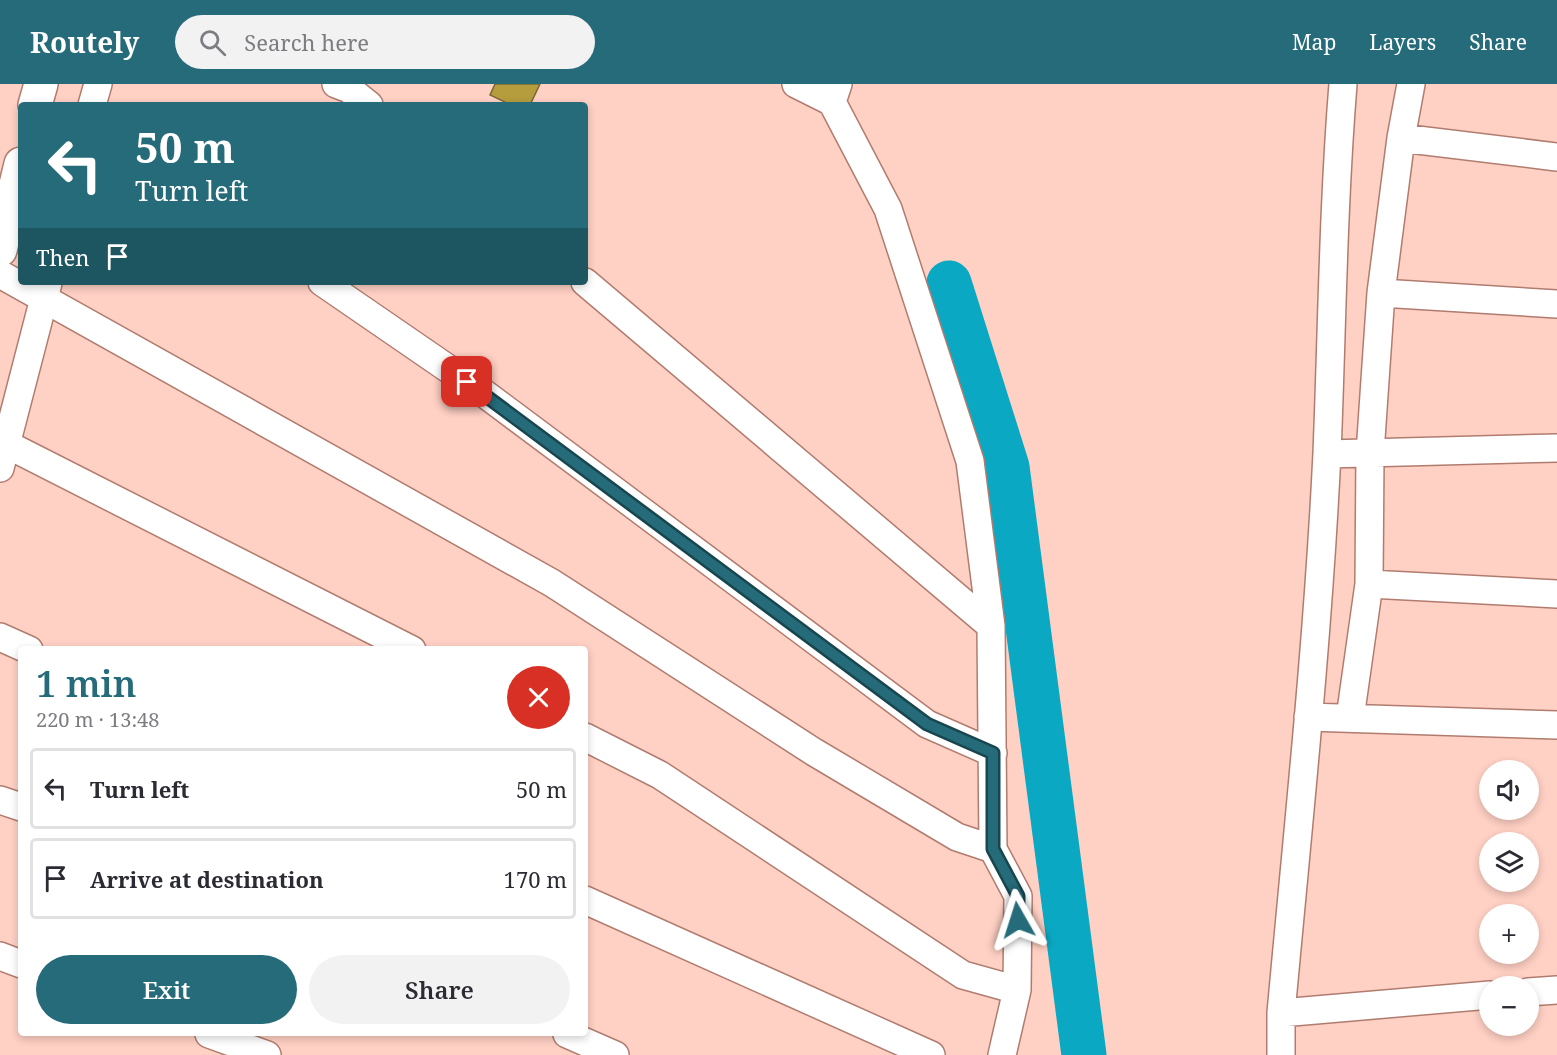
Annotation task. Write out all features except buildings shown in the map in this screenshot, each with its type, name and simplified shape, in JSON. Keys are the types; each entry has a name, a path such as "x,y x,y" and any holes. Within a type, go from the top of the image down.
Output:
{"street":[{"path":"37,102 40,84"},
{"path":"93,102 98,84"},
{"path":"336,84 349,88 365,102"},
{"path":"796,84 835,93 888,209 970,461 991,626 993,849 1018,896 1017,990 1002,1055"},
{"path":"1281,1055 1281,1013 1308,717 1327,454 1331,288 1342,84"},
{"path":"1350,718 1369,584 1370,453 1381,294 1401,138 1411,84"},
{"path":"1401,138 1557,157"},
{"path":"0,250 6,195 18,170"},
{"path":"0,274 18,280"},
{"path":"32,285 46,290 552,583 814,752 957,837 993,849"},
{"path":"326,285 485,394 927,724 993,753"},
{"path":"588,285 991,626"},
{"path":"46,290 3,456 404,646"},
{"path":"1381,294 1557,304"},
{"path":"1327,454 1557,448"},
{"path":"1369,584 1557,594"},
{"path":"0,637 19,646"},
{"path":"1308,717 1557,725"},
{"path":"588,739 660,775 963,975 1017,990"},
{"path":"0,800 18,806"},
{"path":"588,901 931,1055"},
{"path":"0,956 18,963"},
{"path":"1539,991 1557,990"},
{"path":"1281,1013 1479,996"},
{"path":"215,1036 267,1055"},
{"path":"572,1036 615,1055"}],"waterway":[{"path":"949,283 1007,467 1084,1055"}],"route":[{"path":"467,382 927,724 993,753 993,849 1018,896 1018,920"}]}
